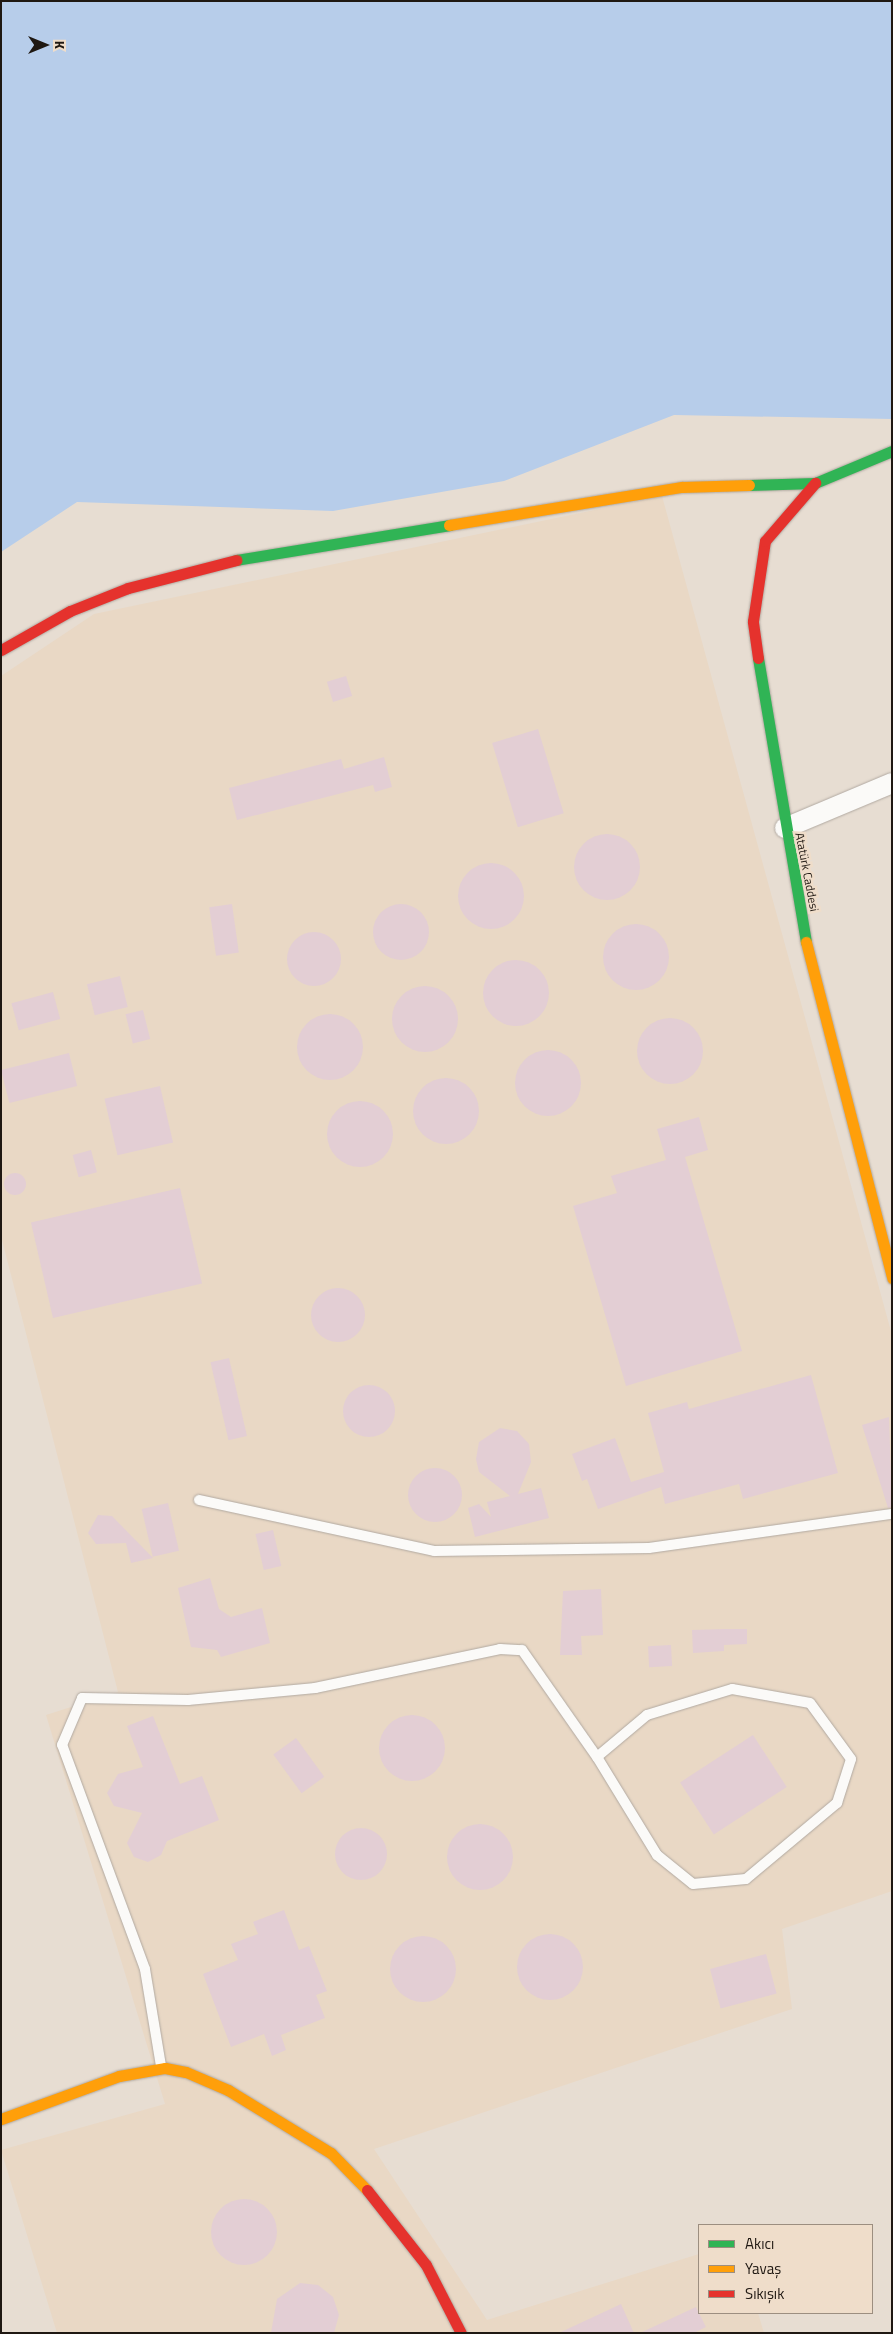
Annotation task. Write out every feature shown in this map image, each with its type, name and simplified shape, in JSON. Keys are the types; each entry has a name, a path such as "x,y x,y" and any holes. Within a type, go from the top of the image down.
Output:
{"street":[{"path":"1,650 70,611 128,588 224,562 682,487 815,483 892,451"},
{"name":"Atatürk Caddesi","path":"815,483 765,541 754,621 785,828 806,941 892,1278"},
{"path":"785,828 892,783"},
{"path":"1,2119 118,2076 161,2069 186,2072 228,2090 331,2153 384,2208 426,2265 461,2333"}],"lane":[{"path":"199,1500 434,1551 649,1548 892,1514"},
{"path":"161,2069 160,2040 145,1969 62,1745 82,1698 188,1700 315,1688 500,1648 522,1650 597,1757 657,1855 693,1884 746,1880 837,1803 851,1759 810,1703 732,1689 647,1715 597,1757"}],"shaded area":[{"path":"662,496 892,1335 892,1891 782,1929 792,2009 374,2149 487,2320 698,2254 698,2314 758,2314 764,2333 57,2333 1,2150 165,2104 46,1715 118,1692 1,1236 1,676 94,614"}],"water":[{"path":"1,1 892,1 892,419 674,415 504,481 333,511 77,502 1,552"}],"building":[{"path":"346,676 352,696 333,702 327,682"},
{"path":"538,729 564,813 518,827 492,743"},
{"path":"384,757 392,787 375,792 373,785 237,820 229,788 341,759 344,769"},
{"path":"607,834 620,837 630,844 637,854 640,867 637,880 630,890 620,897 607,900 594,897 584,890 577,880 574,867 577,854 584,844 594,837"},
{"path":"491,863 504,866 514,873 521,883 524,896 521,909 514,919 504,926 491,929 478,926 468,919 461,909 458,896 461,883 468,873 478,866"},
{"path":"232,904 239,953 216,956 209,907"},
{"path":"401,904 412,906 421,912 427,921 429,932 427,943 421,952 412,958 401,960 390,958 381,952 375,943 373,932 375,921 381,912 390,906"},
{"path":"636,924 649,927 659,934 666,944 669,957 666,970 659,980 649,987 636,990 623,987 613,980 606,970 603,957 606,944 613,934 623,927"},
{"path":"314,932 333,940 341,959 333,978 314,986 295,978 287,959 295,940"},
{"path":"516,960 529,963 539,970 546,980 549,993 546,1006 539,1016 529,1023 516,1026 503,1023 493,1016 486,1006 483,993 486,980 493,970 503,963"},
{"path":"120,976 128,1007 95,1015 87,984"},
{"path":"425,986 438,989 448,996 455,1006 458,1019 455,1032 448,1042 438,1049 425,1052 412,1049 402,1042 395,1032 392,1019 395,1006 402,996 412,989"},
{"path":"53,992 60,1019 19,1030 11,1003"},
{"path":"143,1010 150,1039 133,1043 126,1014"},
{"path":"330,1014 343,1017 353,1024 360,1034 363,1047 360,1060 353,1070 343,1077 330,1080 317,1077 307,1070 300,1060 297,1047 300,1034 307,1024 317,1017"},
{"path":"670,1018 683,1021 693,1028 700,1038 703,1051 700,1064 693,1074 683,1081 670,1084 657,1081 647,1074 640,1064 637,1051 640,1038 647,1028 657,1021"},
{"path":"548,1050 560,1053 571,1060 578,1071 581,1083 578,1095 571,1106 560,1113 548,1116 536,1113 525,1106 518,1095 515,1083 518,1071 525,1060 536,1053"},
{"path":"69,1053 77,1086 9,1103 1,1070"},
{"path":"446,1078 459,1081 469,1088 476,1098 479,1111 476,1124 469,1134 459,1141 446,1144 433,1141 423,1134 416,1124 413,1111 416,1098 423,1088 433,1081"},
{"path":"160,1086 173,1143 118,1155 104,1099"},
{"path":"360,1101 373,1104 383,1111 390,1121 393,1134 390,1147 383,1157 373,1164 360,1167 347,1164 337,1157 330,1147 327,1134 330,1121 337,1111 347,1104"},
{"path":"699,1117 708,1150 685,1157 742,1351 626,1386 573,1206 617,1193 611,1176 666,1160 657,1129"},
{"path":"91,1150 97,1172 79,1177 73,1155"},
{"path":"15,1173 25,1180 26,1184 19,1194 15,1195 5,1188 4,1184 11,1174"},
{"path":"180,1188 202,1283 53,1318 31,1222"},
{"path":"338,1288 348,1290 357,1296 363,1305 365,1315 363,1325 357,1334 348,1340 338,1342 328,1340 319,1334 313,1325 311,1315 313,1305 319,1296 328,1290"},
{"path":"229,1358 247,1436 228,1440 210,1362"},
{"path":"811,1375 838,1473 743,1499 739,1484 665,1504 661,1487 598,1509 587,1479 582,1481 572,1454 615,1438 631,1482 664,1472 648,1413 687,1402 689,1409"},
{"path":"364,1385 374,1385 388,1392 395,1406 395,1416 388,1430 374,1437 364,1437 354,1433 347,1426 343,1416 343,1406 347,1396 354,1389"},
{"path":"889,1417 892,1507 888,1508 862,1425"},
{"path":"500,1428 517,1431 529,1444 531,1462 518,1494 541,1488 549,1518 475,1537 468,1508 479,1504 491,1517 487,1502 510,1496 479,1472 476,1459 479,1442"},
{"path":"435,1468 445,1470 454,1476 460,1485 462,1495 460,1505 454,1514 445,1520 435,1522 425,1520 416,1514 410,1505 408,1495 410,1485 416,1476 425,1470"},
{"path":"168,1503 179,1551 153,1557 142,1509"},
{"path":"98,1515 112,1516 153,1558 131,1563 126,1543 96,1544 88,1533"},
{"path":"273,1530 281,1566 264,1570 255,1534"},
{"path":"210,1578 219,1609 231,1617 262,1608 270,1643 221,1657 217,1650 191,1647 178,1588"},
{"path":"601,1589 603,1635 581,1636 582,1655 560,1655 563,1591"},
{"path":"747,1629 747,1644 724,1645 724,1651 693,1653 692,1630"},
{"path":"671,1645 672,1666 649,1667 648,1646"},
{"path":"412,1715 424,1718 435,1725 442,1736 445,1748 442,1760 435,1771 424,1778 412,1781 400,1778 389,1771 382,1760 379,1748 382,1736 389,1725 400,1718"},
{"path":"153,1716 180,1784 202,1776 219,1820 167,1841 161,1855 148,1862 134,1857 127,1843 142,1813 114,1806 107,1793 118,1774 143,1767 127,1726"},
{"path":"753,1735 787,1787 714,1834 680,1782"},
{"path":"296,1738 324,1777 302,1793 273,1754"},
{"path":"480,1824 493,1827 503,1834 510,1844 513,1857 510,1870 503,1880 493,1887 480,1890 467,1887 457,1880 450,1870 447,1857 450,1844 457,1834 467,1827"},
{"path":"356,1828 366,1828 380,1835 387,1849 387,1859 380,1873 366,1880 356,1880 346,1876 339,1869 335,1859 335,1849 339,1839 346,1832"},
{"path":"284,1910 299,1950 309,1946 327,1991 316,1995 325,2018 281,2035 286,2050 272,2056 264,2034 231,2047 203,1974 238,1960 231,1944 258,1934 253,1922"},
{"path":"550,1934 563,1937 573,1944 580,1954 583,1967 580,1980 573,1990 563,1997 550,2000 537,1997 527,1990 520,1980 517,1967 520,1954 527,1944 537,1937"},
{"path":"423,1936 436,1939 446,1946 453,1956 456,1969 453,1982 446,1992 436,1999 423,2002 410,1999 400,1992 393,1982 390,1969 393,1956 400,1946 410,1939"},
{"path":"766,1954 777,1994 721,2009 710,1969"},
{"path":"244,2199 257,2201 272,2214 275,2219 277,2232 275,2245 262,2260 257,2263 244,2265 231,2263 216,2250 213,2245 211,2232 213,2219 226,2204 231,2201"},
{"path":"300,2283 318,2285 333,2297 339,2315 334,2333 271,2333 277,2299"},
{"path":"621,2304 634,2333 559,2333"},
{"path":"696,2307 706,2327 694,2333 640,2333"}],"traffic: fast":[{"path":"749,485 815,483 892,451"},
{"path":"236,560 449,525"},
{"path":"758,658 806,942"}],"traffic: slow":[{"path":"449,525 682,487 749,485"},
{"path":"806,942 892,1278"},
{"path":"1,2119 119,2076 165,2068 186,2072 228,2090 331,2153 367,2190"}],"traffic: jam":[{"path":"758,658 753,621 765,541 815,483"},
{"path":"1,650 70,611 128,588 236,560"},
{"path":"367,2190 426,2265 461,2333"}]}
